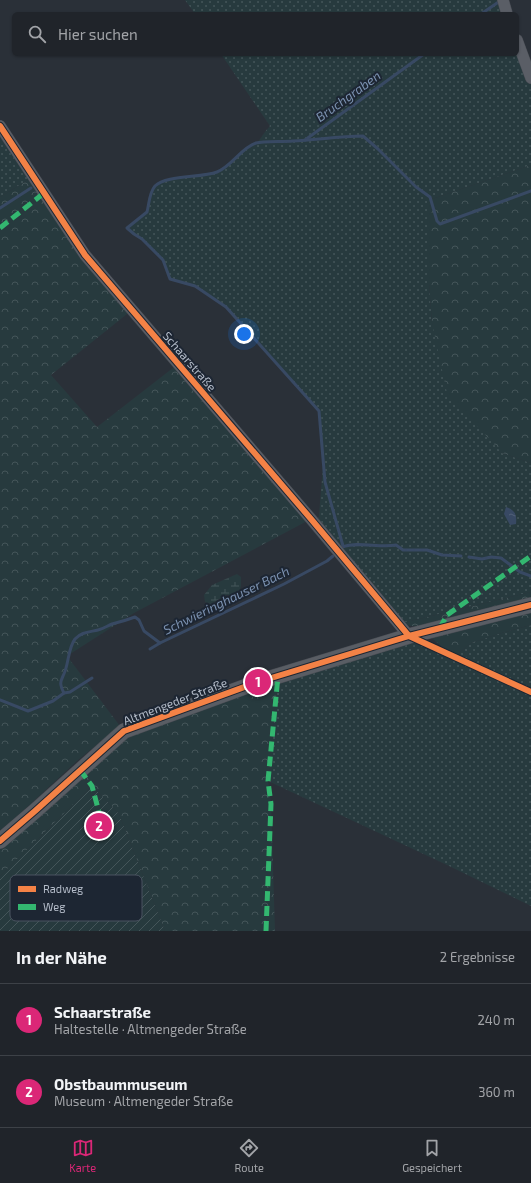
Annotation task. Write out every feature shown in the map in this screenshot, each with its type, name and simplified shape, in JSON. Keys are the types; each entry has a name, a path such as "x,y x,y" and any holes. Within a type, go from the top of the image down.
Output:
{"street":[{"path":"503,0 506,12"},
{"path":"519,45 531,78"},
{"name":"Schaarstraße","path":"0,126 85,255 311,519 408,636"},
{"name":"Altmengeder Straße","path":"0,841 35,812 124,731 258,682 408,636 531,604"}],"green space":[{"path":"185,0 503,0 506,12 194,12"},
{"path":"222,56 519,56 531,69 531,165 429,200 429,283 432,323 502,453 531,463 531,592 398,624 318,527 324,454 319,411 226,307 195,286 170,279 163,260 142,239 127,228 147,212 150,195 155,186 160,182 176,178 202,175 221,169 257,143 270,126"},
{"path":"0,126 33,177 0,197"},
{"path":"531,165 531,463 502,453 447,393 432,323 429,283 429,200"},
{"path":"33,177 132,310 51,375 97,427 178,364 311,519 134,613 67,656 120,726 78,760 11,822 0,830 0,197"},
{"path":"237,574 241,577 239,592 234,595 226,595 211,604 205,602 204,595 212,585"},
{"path":"531,592 531,625 471,643 454,657 419,627 398,624"},
{"path":"531,625 531,906 268,781 278,676 409,636 454,657 471,643"},
{"path":"278,676 268,781 271,804 275,931 165,931 119,814 92,786 0,876 0,841 116,737"},
{"path":"92,786 119,814 165,931 0,931 0,876"}],"water":[{"path":"506,507 515,513 516,524 510,525 504,514"}],"waterway":[{"name":"Bruchgraben","path":"484,12 500,1"},
{"name":"Bruchgraben","path":"305,140 421,56"},
{"path":"343,546 325,482 319,411 226,307 195,286 170,279 163,260 142,239 127,228 147,212 152,192 155,186 160,182 175,178 217,172 227,166 251,145 264,142 363,136 416,187 430,197 437,221 440,224 531,191"},
{"path":"0,208 31,188"},
{"name":"Schwieringhauser Bach","path":"342,547 348,545 396,545 403,550 427,550 442,555 461,556"},
{"name":"Schwieringhauser Bach","path":"0,700 28,711 53,701 64,693 61,680 65,672 70,649 75,639 83,634 100,630 112,624 135,617 139,620 144,631 160,643 284,584 327,561 333,556"},
{"name":"Schwieringhauser Bach","path":"469,557 482,559 491,557 501,558 520,572 531,576"},
{"path":"150,649 160,643"},
{"path":"64,693 70,692 92,678"}],"marked path":[{"path":"0,228 44,193"},
{"path":"440,628 447,615 531,556"},
{"path":"266,931 271,804 268,781 278,676"},
{"path":"80,770 92,786 99,812"}],"cycle path":[{"path":"0,126 85,255 409,636 531,692"},
{"path":"0,841 124,731 258,682 409,636 531,605"}],"place":[{"name":"Schaarstraße","path":"258,682"},
{"name":"Obstbaummuseum","path":"99,826"}]}
